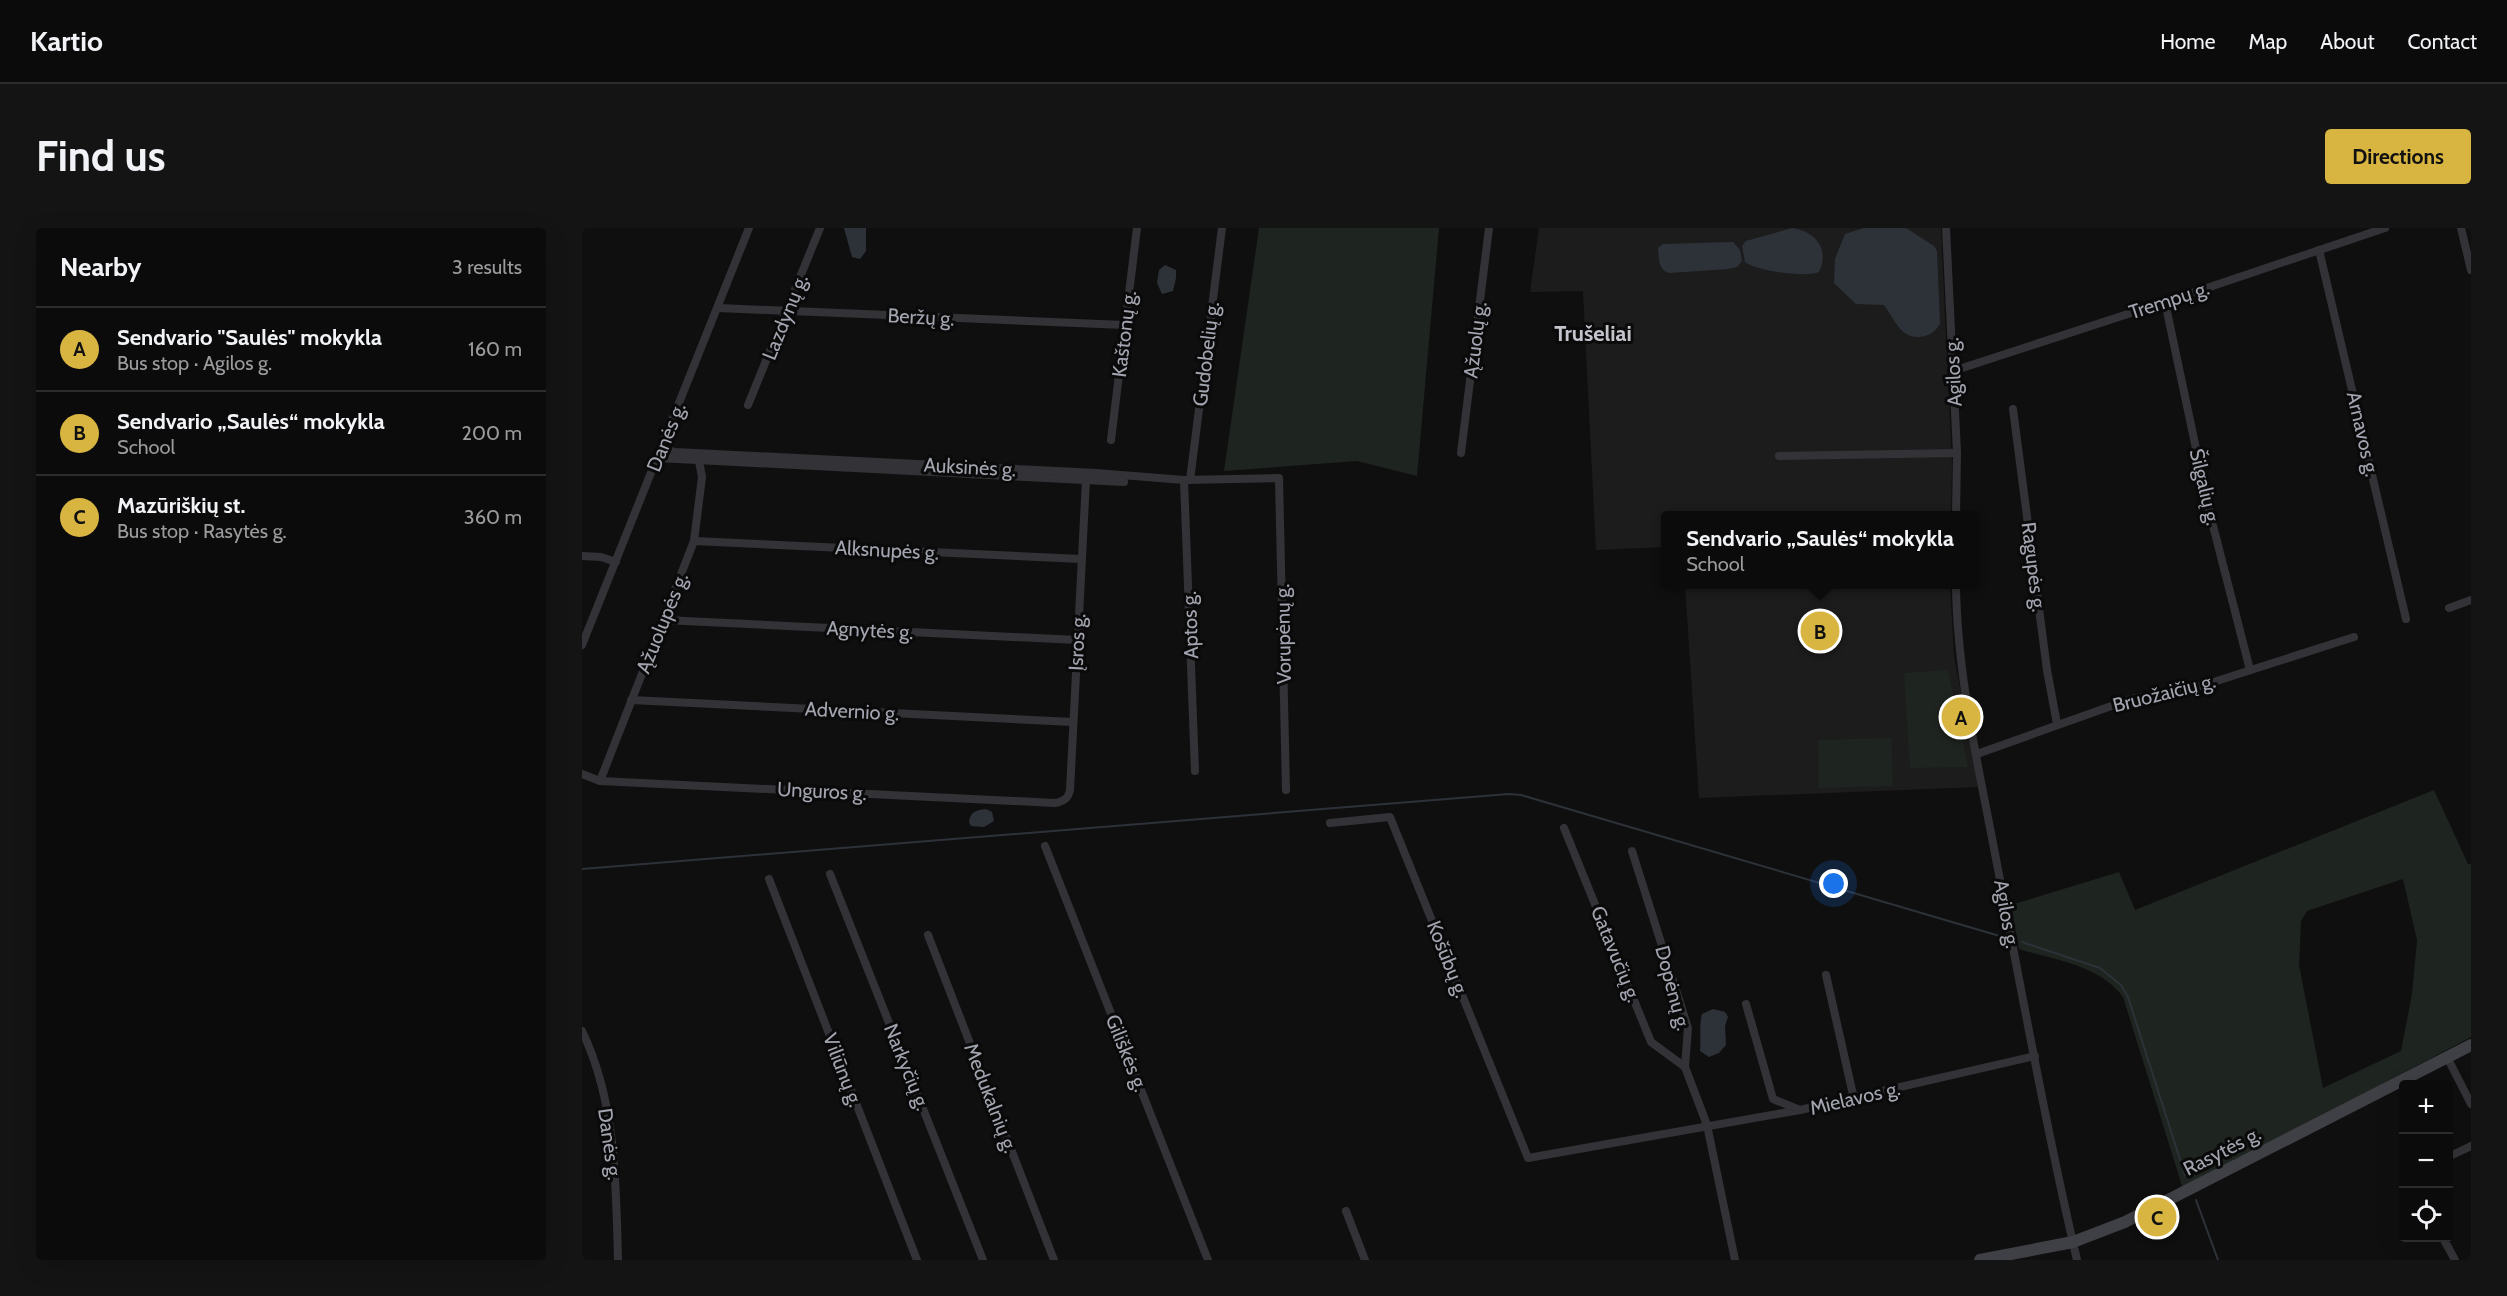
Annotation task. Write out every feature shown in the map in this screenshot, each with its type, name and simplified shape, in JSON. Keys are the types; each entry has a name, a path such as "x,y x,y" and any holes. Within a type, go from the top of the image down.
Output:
{"main road":[{"name":"Rasytės g.","path":"1980,1260 2073,1242 2125,1222 2471,1045"}],"street":[{"name":"Danės g.","path":"582,645 749,228"},
{"name":"Lazdynų g.","path":"748,405 820,228"},
{"name":"Kaštonų g.","path":"1111,440 1137,228"},
{"name":"Gudobelių g.","path":"1187,480 1222,228"},
{"name":"Ąžuolų g.","path":"1461,453 1489,228"},
{"name":"Agilos g.","path":"1946,228 1957,453 1956,511"},
{"name":"Trempų g.","path":"1953,370 2385,228"},
{"path":"2461,228 2471,270"},
{"name":"Arnavos g.","path":"2319,250 2406,619"},
{"name":"Šilgalių g.","path":"2165,302 2212,521 2250,670"},
{"name":"Beržų g.","path":"718,308 1124,325"},
{"name":"Ragupės g.","path":"2013,409 2047,670 2057,724"},
{"name":"Auksinės g.","path":"661,448 675,452 1096,473 1187,480 1279,478"},
{"path":"1779,456 1957,453"},
{"path":"658,458 1124,482"},
{"name":"Ąžuolupės g.","path":"600,781 694,541 702,477 699,461"},
{"name":"Vorupėnų g.","path":"1279,478 1286,790"},
{"name":"Įsros g.","path":"1064,801 1070,790 1086,480"},
{"name":"Aptos g.","path":"1187,480 1195,771"},
{"name":"Alksnupės g.","path":"694,541 1081,559"},
{"path":"582,556 601,557 616,562"},
{"name":"Agilos g.","path":"1956,589 1956,631 1977,754 2077,1260"},
{"path":"2449,608 2471,600"},
{"name":"Agnytės g.","path":"664,620 1077,640"},
{"name":"Bruožaičių g.","path":"1977,754 2131,699 2185,690 2354,637"},
{"name":"Advernio g.","path":"631,700 1073,722"},
{"name":"Unguros g.","path":"582,774 600,781 1055,803 1064,801"},
{"name":"Košūbų g.","path":"1330,823 1390,817 1528,1158 1707,1125"},
{"name":"Gatavučių g.","path":"1564,828 1651,1042 1685,1067"},
{"name":"Giliškės g.","path":"1045,846 1208,1260"},
{"name":"Dopėnų g.","path":"1632,851 1688,1028 1685,1067 1707,1125 1735,1260"},
{"name":"Narkyčių g.","path":"830,874 983,1260"},
{"name":"Viliūnų g.","path":"769,879 917,1260"},
{"name":"Medukalnių g.","path":"928,935 1054,1260"},
{"path":"1826,975 1854,1099"},
{"name":"Mielavos g.","path":"1746,1004 1773,1099 1800,1110 2035,1056"},
{"name":"Danės g.","path":"582,1031 597,1071 608,1117 616,1185 618,1260"},
{"path":"2447,1058 2471,1104"},
{"path":"1707,1125 1800,1110"},
{"path":"2453,1155 2471,1146"},
{"path":"1346,1211 1365,1260"},
{"path":"2445,1242 2455,1260"}],"shaded area":[{"path":"844,228 866,228 866,251 860,259 852,257"},
{"path":"1259,228 1439,228 1417,476 1357,461 1224,471"},
{"path":"1539,228 1941,228 1952,464 1951,511 1661,511 1661,547 1596,550 1583,291 1530,292"},
{"path":"1792,228 1807,233 1818,242 1823,256 1819,272 1813,274 1782,273 1745,262 1742,246 1746,241"},
{"path":"1864,228 1906,228 1934,246 1937,251 1940,324 1931,333 1919,337 1907,334 1898,326 1884,305 1856,304 1834,283 1835,259 1845,234"},
{"path":"1733,242 1740,250 1742,261 1737,267 1669,273 1660,263 1658,248 1663,244"},
{"path":"1165,265 1176,270 1176,278 1173,291 1162,294 1157,283 1159,270"},
{"path":"1685,589 1950,589 1954,656 1979,787 1699,798"},
{"path":"1948,670 1968,767 1910,768 1904,673"},
{"path":"1891,738 1893,786 1819,788 1818,740"},
{"path":"2434,790 2468,864 2471,864 2471,1037 2183,1189 2123,997 2102,978 2076,965 2019,949 2011,905 2119,872 2135,910","holes":["2403,879 2417,940 2412,994 2401,1051 2323,1088 2299,965 2301,921 2307,911"]},
{"path":"986,809 992,812 994,821 984,827 971,826 969,822 972,814"},
{"path":"1713,1009 1725,1012 1728,1017 1725,1026 1726,1045 1719,1053 1709,1057 1700,1051 1701,1023 1702,1014"}],"waterway":[{"path":"582,869 1509,794 1521,795 2003,937"},
{"path":"2022,942 2100,968 2121,985 2128,997 2185,1175"},
{"path":"2196,1200 2218,1260"}],"place":[{"name":"Sendvario „Saulės“ mokykla","path":"1820,631"},
{"name":"Sendvario \"Saulės\" mokykla","path":"1961,717"},
{"name":"Mazūriškių st.","path":"2157,1217"}],"district":[{"name":"Trušeliai","path":"1593,333"}]}
